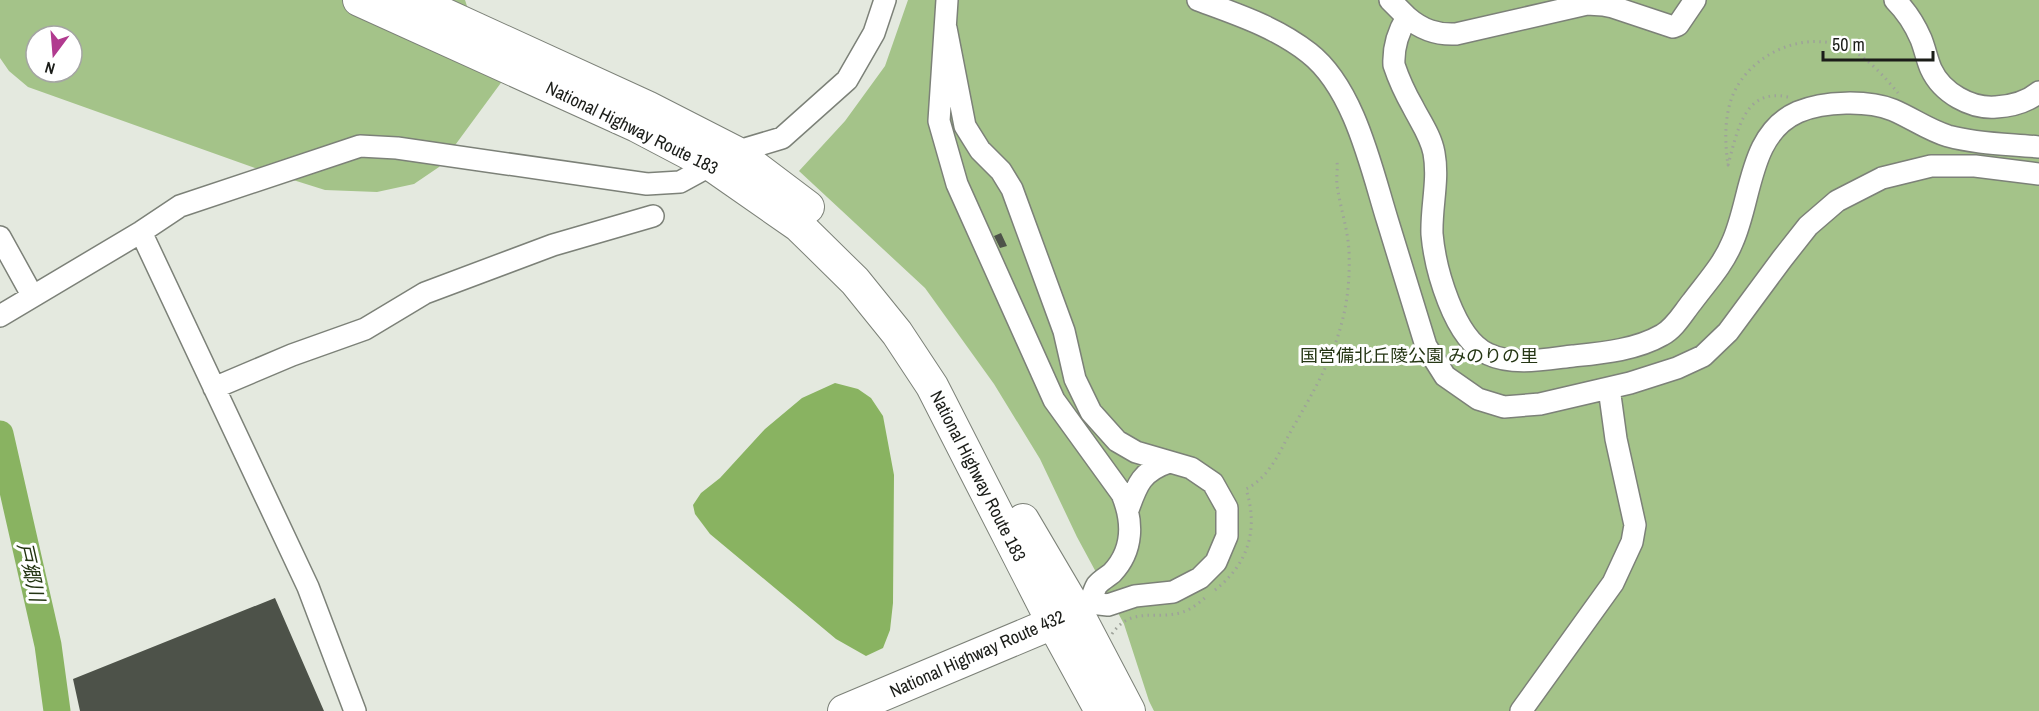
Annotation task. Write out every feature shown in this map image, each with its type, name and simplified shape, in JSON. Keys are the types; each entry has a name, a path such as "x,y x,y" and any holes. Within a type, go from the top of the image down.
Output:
{"highway":[{"name":"National Highway Route 183","path":"359,0 637,126 724,159"},
{"name":"National Highway Route 183","path":"413,0 647,107 724,159 813,211 871,272 913,322 947,374 1027,528 1129,711"},
{"name":"National Highway Route 183","path":"1073,612 1101,711"},
{"name":"National Highway Route 432","path":"844,711 1073,612"}],"street":[{"path":"0,316 180,207 360,146 397,148 647,184 680,182 724,159 782,138 848,80 874,33 885,0"},
{"path":"947,0 939,121 957,184 1054,400 1122,494 1128,510 1130,538 1120,562 1073,612"},
{"path":"1198,0 1239,14 1277,32 1310,54 1339,87 1360,132 1426,346 1445,376 1478,399 1504,407 1540,404 1609,388 1677,368 1703,356 1728,332 1808,226 1837,201 1882,178 1931,166 1975,166 2039,174"},
{"path":"1390,0 1407,17 1430,31 1442,34 1456,34 1575,6 1603,4 1673,27 1678,25 1695,0"},
{"path":"1895,0 1921,39 1937,79 1960,100 1986,107 2003,106 2029,100 2039,92"},
{"path":"1407,17 1397,42 1394,65 1434,150 1436,173 1432,232 1435,254 1449,303 1465,334 1477,348 1501,359 1544,359 1618,350 1652,340 1670,329 1728,253 1737,231 1755,164 1769,137 1781,122 1805,110 1830,105 1865,103 1892,110 1932,131 1982,142 2039,147"},
{"path":"946,28 965,126 980,150 1001,171 1012,189 1064,331 1075,379 1091,412 1117,441 1136,452 1191,468 1213,483 1227,508 1227,536 1216,562 1200,578 1173,592 1135,596 1108,605 1073,612"},
{"path":"214,388 292,355 365,329 425,293 553,245 653,216"},
{"path":"141,232 308,587 355,711"},
{"path":"0,237 33,295"},
{"path":"1521,711 1613,583 1632,542 1635,525 1616,439 1609,388"},
{"path":"1128,510 1138,484 1145,474 1169,462"}],"path":[{"path":"1805,110 1795,100 1778,95 1749,107 1742,118 1728,165 1726,121 1733,96 1740,83 1758,63 1767,56 1789,46 1823,41 1854,52 1894,88 1908,108 1913,121"},
{"path":"1110,644 1112,633 1126,620 1143,615 1174,614 1191,609 1228,580 1241,561 1248,544 1251,525 1251,511 1246,489 1263,478 1297,421 1329,359 1347,306 1348,243 1337,183 1337,162"}],"green space":[{"path":"0,0 465,0 469,12 534,38 439,167 414,184 377,192 325,190 255,168 24,84 84,84 84,24 24,24 24,84 9,71 0,58"},
{"name":"国営備北丘陵公園 みのりの里","path":"908,0 2039,0 2039,711 1154,711 1124,624 1077,537 1040,459 994,384 925,288 799,171 845,121 885,66"}],"shaded area":[{"path":"835,383 858,389 871,398 883,416 894,475 893,603 890,630 883,648 866,656 836,639 710,534 695,514 693,505 701,493 720,478 765,429 802,398"}],"building":[{"path":"1001,233 1007,246 1000,248 994,236"},
{"path":"275,598 324,711 80,711 73,679"}],"waterway":[{"name":"戸郷川","path":"0,434 48,645 57,711"}]}
